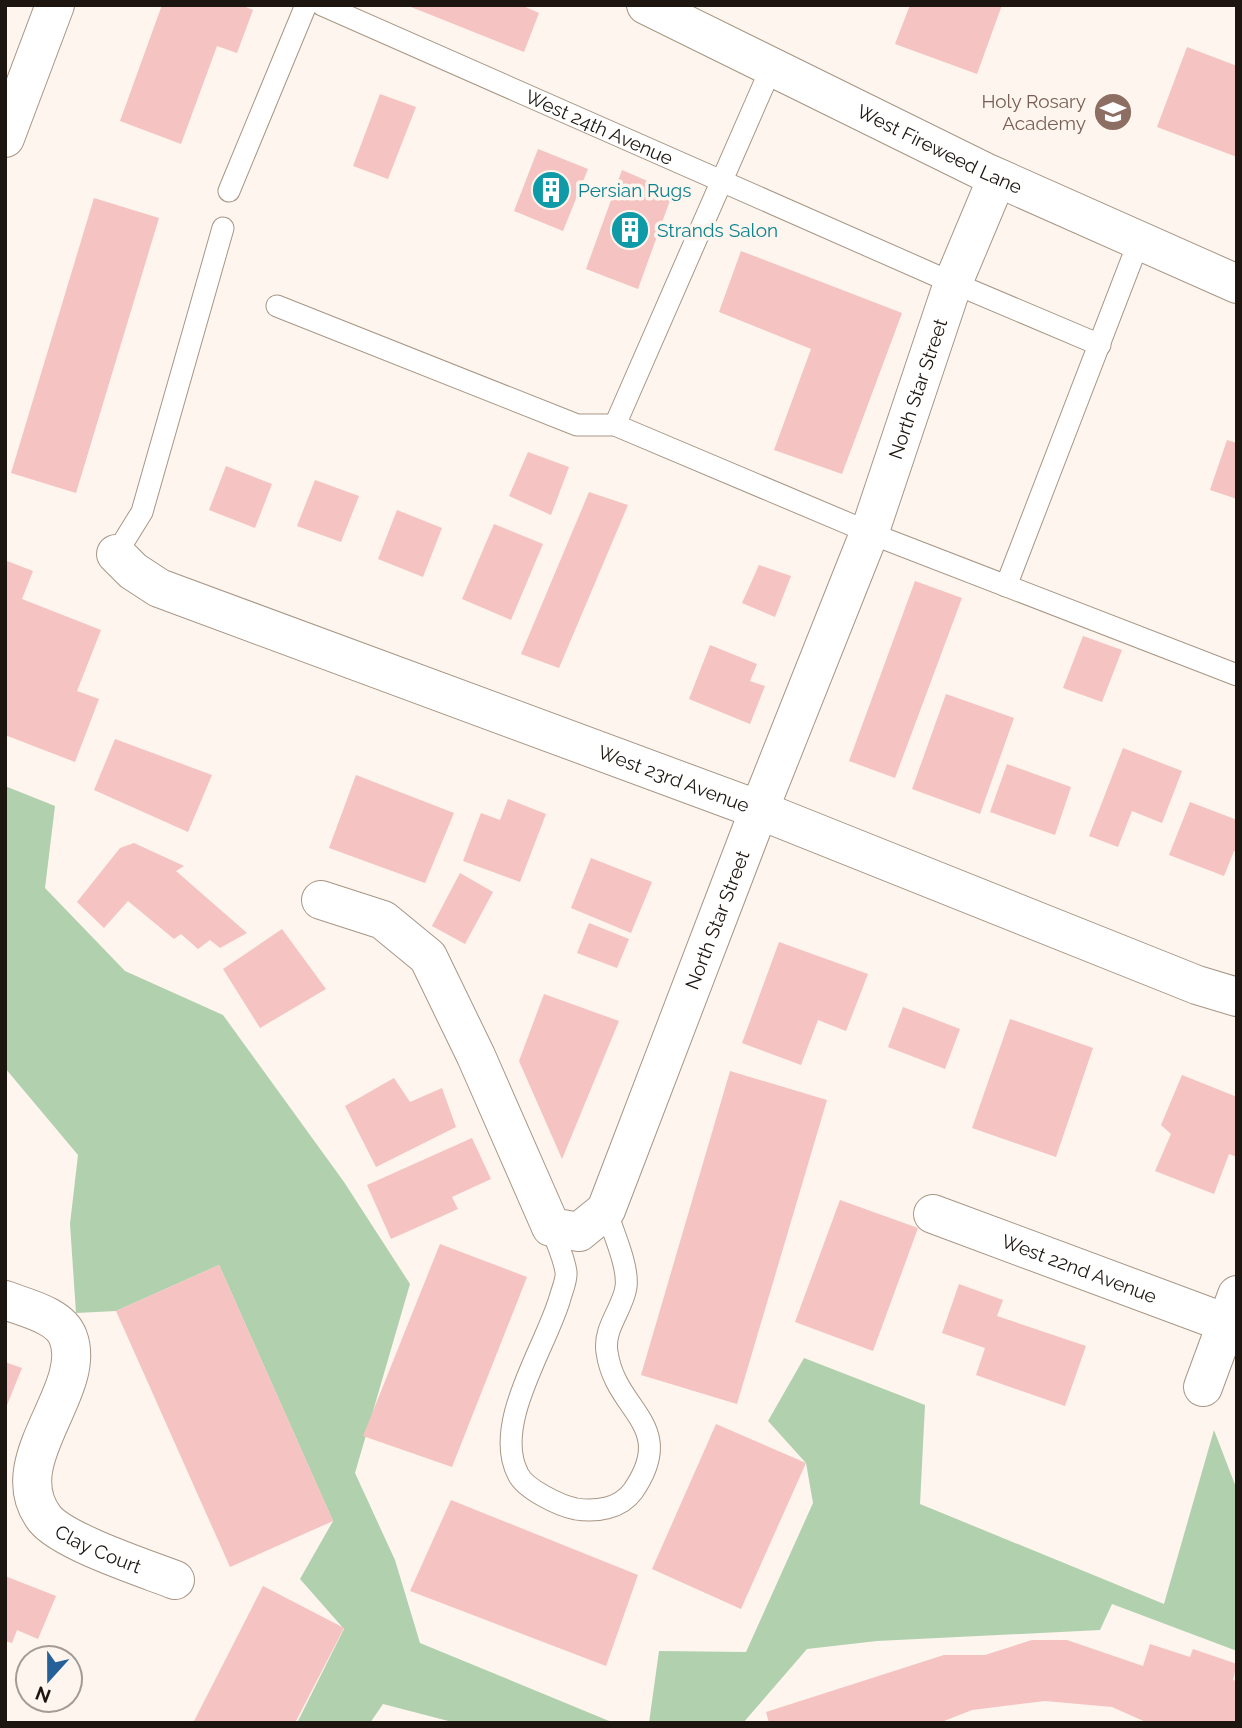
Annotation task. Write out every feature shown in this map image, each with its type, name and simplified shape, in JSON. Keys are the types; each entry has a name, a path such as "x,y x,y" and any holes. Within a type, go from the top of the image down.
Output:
{"street":[{"path":"5,138 55,5"},
{"name":"West Fireweed Lane","path":"646,5 997,178 1237,284"},
{"name":"North Star Street","path":"606,1210 759,810 870,531 953,283 997,178"},
{"name":"West 23rd Avenue","path":"116,554 133,571 159,588 759,810 1197,985 1237,997"},
{"path":"321,900 383,920 428,957 476,1056 551,1227 579,1232 606,1210"},
{"name":"West 22nd Avenue","path":"933,1214 1231,1309"},
{"name":"Clay Court","path":"5,1300 45,1316 60,1326 68,1337 70,1357 67,1377 34,1460 30,1479 34,1502 47,1521 70,1538 175,1580"},
{"path":"1203,1387 1231,1309"}],"lane":[{"path":"229,191 306,5"},
{"name":"West 24th Avenue","path":"321,5 1100,345"},
{"path":"615,425 772,66"},
{"path":"116,554 142,512 223,228"},
{"path":"1006,586 1139,241"},
{"path":"277,306 577,425 615,425 1006,586 1237,675"},
{"path":"551,1227 567,1274 557,1310 513,1413 511,1452 518,1476 544,1497 574,1508 603,1511 629,1497 643,1477 652,1450 647,1429 613,1378 606,1350 611,1323 626,1288 625,1271 606,1210"}],"green space":[{"path":"5,786 55,806 45,888 125,971 223,1015 344,1182 410,1284 355,1473 395,1560 420,1643 614,1723 456,1723 383,1704 370,1723 297,1723 344,1629 300,1579 333,1521 219,1265 116,1311 76,1313 70,1224 78,1155 5,1068"},
{"path":"804,1358 925,1405 920,1504 1164,1604 1214,1430 1237,1490 1237,1651 1112,1604 1100,1630 877,1641 807,1649 743,1723 649,1723 659,1651 746,1652 813,1503 806,1463 768,1421"}],"building":[{"path":"162,5 241,5 253,10 237,53 217,46 181,144 120,121"},
{"path":"406,5 521,5 539,13 524,52"},
{"path":"910,5 1002,5 977,74 895,44"},
{"path":"1187,47 1237,66 1237,157 1157,127"},
{"path":"380,94 416,107 388,179 353,166"},
{"name":"Persian Rugs","path":"538,149 588,169 563,231 514,211"},
{"name":"Strands Salon","path":"622,170 673,192 638,289 586,269"},
{"path":"94,198 159,218 76,493 11,473"},
{"path":"741,251 902,313 842,474 774,450 811,349 719,312"},
{"path":"1227,440 1237,443 1237,499 1210,490"},
{"path":"528,452 569,467 551,515 509,496"},
{"path":"226,466 272,484 255,528 209,510"},
{"path":"315,480 359,496 341,542 297,526"},
{"path":"589,492 628,505 559,668 521,654"},
{"path":"397,510 442,528 423,577 378,559"},
{"path":"494,524 543,544 511,620 462,599"},
{"path":"7,561 33,571 22,599 101,630 77,691 99,699 75,762 5,735"},
{"path":"759,565 791,576 775,617 742,603"},
{"path":"915,581 962,598 895,778 849,761"},
{"path":"1083,636 1122,650 1102,702 1063,688"},
{"path":"710,645 757,664 750,681 765,686 750,724 689,699"},
{"path":"946,694 1014,718 980,814 912,789"},
{"path":"115,739 212,775 188,832 94,790"},
{"path":"1123,748 1182,771 1162,823 1132,811 1118,847 1089,836"},
{"path":"1007,764 1071,787 1055,835 990,812"},
{"path":"356,775 454,813 425,883 329,848"},
{"path":"508,799 546,814 520,882 463,861 481,813 500,820"},
{"path":"1190,802 1237,820 1237,852 1234,851 1224,876 1169,855"},
{"path":"134,843 184,866 176,871 247,933 220,948 210,940 198,949 181,934 174,939 128,901 104,928 77,902 120,848"},
{"path":"591,858 652,882 631,933 571,908"},
{"path":"460,873 493,892 465,944 432,926"},
{"path":"589,923 629,939 617,968 577,953"},
{"path":"282,929 326,989 260,1028 223,969"},
{"path":"779,942 868,974 846,1031 818,1020 801,1065 742,1043"},
{"path":"544,994 619,1021 562,1159 519,1061"},
{"path":"903,1007 960,1029 945,1069 888,1047"},
{"path":"1010,1019 1093,1048 1056,1157 972,1128"},
{"path":"730,1071 827,1100 737,1404 641,1375"},
{"path":"1182,1075 1237,1097 1237,1157 1229,1154 1214,1194 1155,1171 1171,1134 1161,1125"},
{"path":"394,1078 410,1102 442,1088 456,1127 376,1167 345,1106"},
{"path":"472,1138 491,1179 452,1197 458,1209 391,1239 367,1185"},
{"path":"840,1200 918,1228 873,1351 795,1322"},
{"path":"440,1244 527,1277 452,1467 363,1436"},
{"path":"219,1265 333,1521 230,1567 116,1311"},
{"path":"959,1284 1003,1300 997,1316 1086,1346 1065,1406 976,1375 985,1348 942,1333"},
{"path":"5,1362 22,1368 5,1410"},
{"path":"716,1424 806,1463 741,1609 652,1569"},
{"path":"451,1500 638,1575 606,1666 410,1591"},
{"path":"5,1576 56,1596 38,1639 17,1630 12,1643 5,1641"},
{"path":"263,1586 344,1628 295,1723 193,1723"},
{"path":"1032,1640 1067,1640 1143,1666 1150,1644 1190,1657 1193,1649 1237,1664 1233,1680 1237,1681 1237,1723 1148,1723 1112,1707 1045,1701 972,1710 939,1723 769,1723 766,1712 944,1655 985,1655"}],"place":[{"name":"Holy Rosary Academy","path":"1113,112"},
{"name":"Persian Rugs","path":"551,190"},
{"name":"Strands Salon","path":"630,230"}]}
